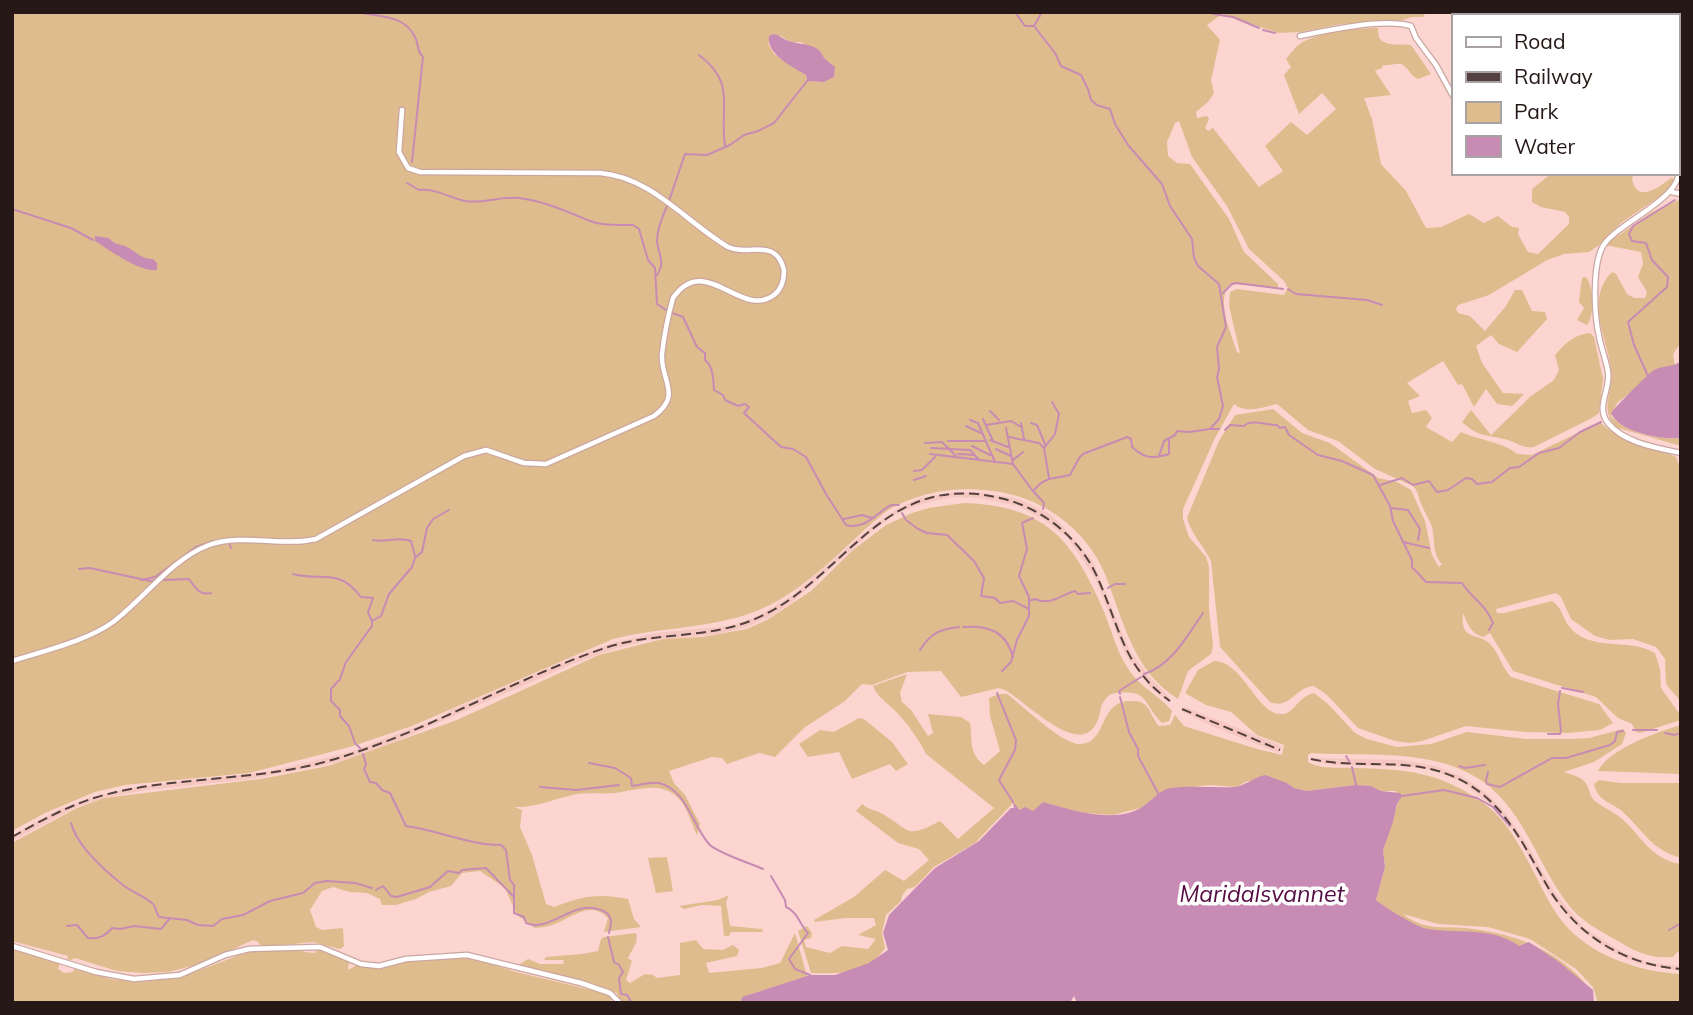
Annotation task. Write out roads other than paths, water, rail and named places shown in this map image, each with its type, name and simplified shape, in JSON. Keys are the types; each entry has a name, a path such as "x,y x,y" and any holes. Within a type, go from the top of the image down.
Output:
{"street":[{"path":"1300,36 1374,25 1401,23 1411,26 1452,94"},
{"path":"12,661 87,635 111,623 176,565 206,546 225,541 297,542 316,539 464,456 486,450 530,465 545,464 654,416 670,395 662,353 673,298 677,292 688,284 706,281 755,301 772,296 783,283 783,264 770,251 760,248 734,250 639,183 619,175 594,172 420,172 408,168 399,152 402,110"},
{"path":"1679,170 1680,175 1672,192 1616,231 1605,243 1599,259 1596,306 1597,329 1608,373 1603,408 1606,421 1635,441 1681,453"},
{"path":"1672,192 1681,194"},
{"path":"12,946 96,972 134,979 180,975 225,955 249,949 320,947 361,964 379,967 406,960 473,955 581,983 610,993 620,1003"}],"water":[{"path":"773,34 818,49 835,67 834,77 824,82 807,81 806,75 781,59 772,49 769,36"},
{"path":"95,236 109,238 141,256 153,259 157,263 157,270 143,268 125,260 95,241"},
{"path":"1681,361 1681,438 1662,438 1641,433 1615,420 1611,413 1651,372"},
{"name":"Maridalsvannet","path":"1265,775 1306,791 1356,785 1400,793 1402,796 1383,850 1385,867 1376,900 1423,928 1486,933 1519,946 1529,942 1593,990 1594,1003 1077,1003 1074,996 1070,1003 741,1003 742,997 810,975 835,975 869,963 888,950 883,933 889,915 935,868 979,841 1014,808 1013,802 1020,810 1025,807 1033,811 1043,802 1091,814 1116,815 1139,809 1170,788 1235,787"}],"waterway":[{"path":"357,12 390,18 404,24 415,37 423,57 412,162"},
{"path":"1015,12 1025,26 1034,26 1055,53 1061,66 1081,75 1091,100 1110,109 1115,124 1128,145 1162,184 1170,206 1192,239 1194,258 1198,266 1219,284 1226,327 1217,347 1217,377 1223,406 1219,419 1210,429 1177,431 1164,441 1159,456"},
{"path":"1034,26 1042,12"},
{"path":"1213,14 1233,17 1259,28"},
{"path":"1263,30 1275,33"},
{"path":"699,55 711,65 722,86 725,146"},
{"path":"669,201 685,154 707,155 730,145 744,135 774,123 807,81"},
{"path":"407,183 419,190 437,192 465,201 528,199 595,223 633,225 639,229 648,260 655,268 657,304 666,310"},
{"path":"1648,376 1634,345 1628,322 1667,287 1668,277 1652,260 1646,243 1632,241 1629,234 1633,226 1675,200"},
{"path":"657,275 661,262 657,237 667,206"},
{"path":"12,209 71,228 93,240"},
{"path":"1223,293 1236,283 1283,289"},
{"path":"1288,289 1296,294 1367,300 1382,305"},
{"path":"672,313 683,317 697,347 705,353 714,390 723,395 725,400 738,406 745,404 749,407 744,413 781,447 793,449 806,457 846,525 865,523 891,505 899,505"},
{"path":"1049,478 1044,448 1055,434 1059,414 1052,402"},
{"path":"990,411 999,420"},
{"path":"983,419 993,441"},
{"path":"970,420 978,423 995,462"},
{"path":"986,425 1011,421 1021,427"},
{"path":"1380,485 1402,478 1413,485 1429,481 1437,492 1448,490 1466,478 1477,484 1492,482 1510,468 1519,467 1539,453 1559,448 1580,432 1601,422"},
{"path":"1021,423 1024,439"},
{"path":"1031,423 1037,425 1045,444"},
{"path":"1225,430 1230,425 1244,426 1255,423 1285,427 1289,435 1318,455 1342,461 1373,475 1390,506 1393,521 1412,560 1412,567 1426,582 1462,583 1490,616 1493,623 1489,630"},
{"path":"966,426 981,433"},
{"path":"1006,428 1013,464 1032,490"},
{"path":"1210,429 1219,429"},
{"path":"1009,437 1039,443 1043,447"},
{"path":"1043,509 1044,503 1033,491 1049,479 1070,475 1083,454 1127,437 1131,439 1132,447 1141,454 1158,457 1169,454 1169,440"},
{"path":"990,440 1008,447"},
{"path":"948,441 985,441"},
{"path":"925,443 942,442 956,456"},
{"path":"972,446 990,455"},
{"path":"931,448 970,450 978,459"},
{"path":"996,449 1011,456"},
{"path":"1013,460 1023,452"},
{"path":"930,454 1013,464"},
{"path":"958,454 975,455"},
{"path":"914,471 922,470 935,457"},
{"path":"914,480 926,476"},
{"path":"1391,508 1408,510 1420,529 1418,540"},
{"path":"360,748 355,743 349,726 340,716 340,710 331,701 331,689 340,679 346,662 372,626 372,621 381,616 389,594 422,552 427,528 433,519 449,510"},
{"path":"902,513 906,520 918,529 947,535 974,561 984,578 981,596 995,598 1000,603 1013,601 1029,609"},
{"path":"844,519 862,515 872,518"},
{"path":"1002,671 1011,662 1017,640 1029,616 1029,597 1019,576 1027,549 1022,523 1033,518"},
{"path":"373,540 411,541 415,556"},
{"path":"141,580 155,577 196,547 213,541"},
{"path":"1403,542 1429,548"},
{"path":"229,543 231,548"},
{"path":"79,569 90,568 150,581 157,580"},
{"path":"293,574 337,579 345,582 361,597 373,598 368,612 372,621"},
{"path":"163,580 189,579 200,592 211,593"},
{"path":"1108,588 1115,584 1125,584"},
{"path":"1029,601 1051,601 1075,591 1078,594 1090,593"},
{"path":"1144,674 1171,657 1203,613"},
{"path":"920,650 936,633 959,627"},
{"path":"963,627 980,627 995,632 1006,641 1013,657"},
{"path":"1120,694 1119,691 1141,677"},
{"path":"1562,688 1583,692"},
{"path":"1548,734 1560,734 1561,731 1558,704 1560,691"},
{"path":"997,693 1016,740 1015,750 999,780 1013,802"},
{"path":"1120,697 1138,756 1158,793"},
{"path":"1633,730 1657,730"},
{"path":"1488,772 1487,784 1500,787 1552,758 1566,758 1610,745 1615,741 1617,732 1623,731"},
{"path":"1665,733 1681,733"},
{"path":"363,754 366,764 364,769 370,782 390,793 406,826 477,843 501,845 506,850 510,880 514,885 514,913 524,917 526,923 545,923 575,910 592,908 610,916 609,933"},
{"path":"1346,756 1349,761"},
{"path":"589,763 615,768 631,778 632,786 659,783 668,787 683,800 709,844 763,869"},
{"path":"1459,766 1465,768 1485,765"},
{"path":"1352,767 1356,785"},
{"path":"540,787 576,790 619,785"},
{"path":"1402,796 1444,790 1477,798 1493,807 1510,826"},
{"path":"71,823 74,832 92,857 123,885 152,903 159,917 213,926 222,919 243,915 270,901 303,893 315,883 355,883 372,888"},
{"path":"376,890 383,886 391,896 397,897 430,887 448,871 459,873 462,870 486,868 514,897"},
{"path":"771,876 785,900 786,907 793,912 808,933 789,959 795,969 810,975"},
{"path":"67,926 77,925 88,938 96,938 112,928 134,926 161,929 170,918"},
{"path":"1669,930 1681,923"},
{"path":"608,937 614,962 623,972 619,978 621,994 627,995 632,1003"}],"railway":[{"path":"12,837 68,808 104,795 156,785 317,764 391,740 533,676 605,648 641,640 715,631 750,621 783,604 812,583 865,535 893,515 923,500 958,493 1000,498 1032,509 1072,539 1092,566 1133,661 1142,675 1170,701"},
{"path":"1182,709 1280,750"},
{"path":"1311,759 1429,769 1468,784 1505,817 1549,889 1574,921 1589,934 1622,954 1660,966 1681,969"}]}
